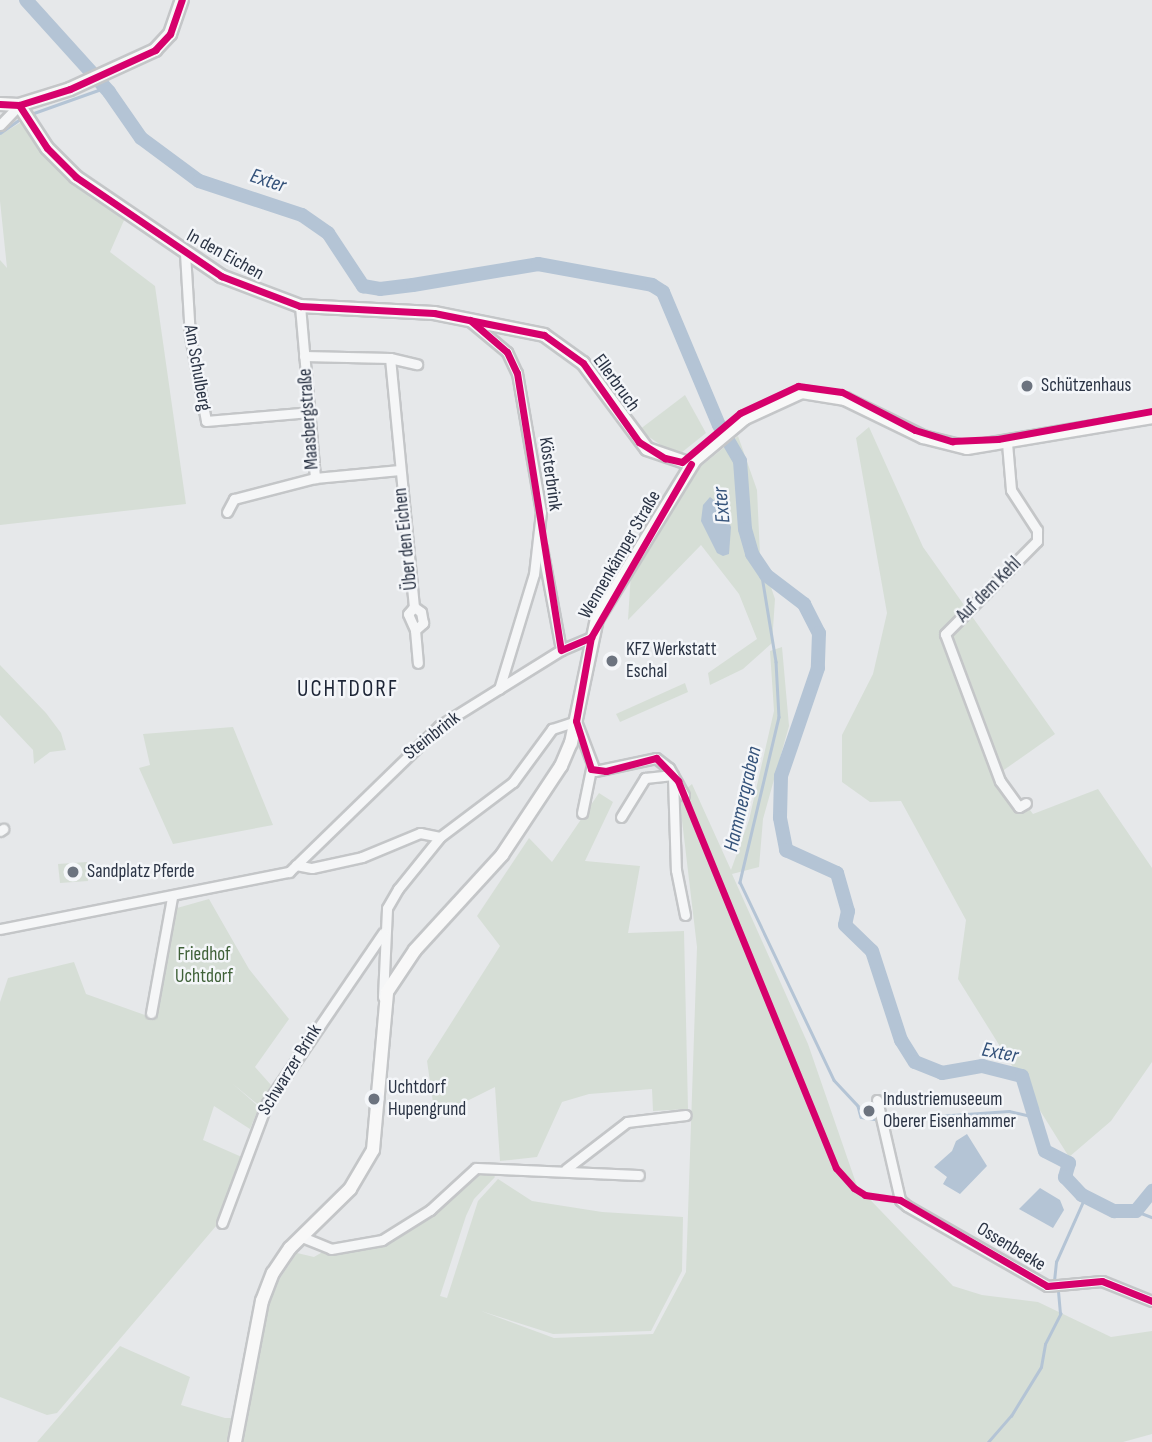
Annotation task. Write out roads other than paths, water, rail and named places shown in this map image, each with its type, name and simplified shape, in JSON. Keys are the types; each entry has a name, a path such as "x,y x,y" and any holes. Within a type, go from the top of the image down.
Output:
{"street":[{"path":"0,104 19,105 86,82 165,41 182,0"},
{"path":"0,125 19,105"},
{"name":"In den Eichen","path":"19,105 47,148 76,177 185,253 235,283 300,306 434,313 470,320"},
{"name":"Am Schulberg","path":"185,253 190,336 206,421 310,412"},
{"name":"Maasbergstraße","path":"227,512 234,499 315,478 300,306"},
{"name":"Ellerbruch","path":"470,320 528,330 558,343 583,363 639,442 665,458 691,464"},
{"name":"Kösterbrink","path":"470,320 507,352 517,373 536,479 540,541 561,650"},
{"path":"304,356 390,358 417,364"},
{"name":"Über den Eichen","path":"390,358 414,607 408,614 415,629 418,663"},
{"name":"Wennenkämper Straße","path":"235,1442 264,1293 284,1255 350,1189 373,1150 382,1009 387,992 415,950 502,855 567,755 576,721 590,637 691,464 734,427 779,400 802,392 826,394 944,445 967,448 1152,417"},
{"name":"Auf dem Kehl","path":"1007,443 1011,490 1037,530 1037,541 945,634 1000,781 1019,807 1026,803"},
{"name":"Über den Eichen","path":"315,478 400,470"},
{"name":"Kösterbrink","path":"499,690 540,541"},
{"name":"Steinbrink","path":"0,929 277,876 296,865 415,745 561,650 590,637"},
{"path":"576,721 592,769 582,813"},
{"name":"Schwarzer Brink","path":"382,1009 387,908 440,837 507,788 552,729 576,721"},
{"path":"592,769 606,771 656,758 673,775 684,795"},
{"path":"621,817 645,778 673,775"},
{"path":"673,775 676,870 685,915"},
{"name":"Steinbrink","path":"296,865 312,868 362,857 420,833 440,837"},
{"path":"151,1013 172,898"},
{"name":"Schwarzer Brink","path":"222,1223 267,1103 385,931"},
{"name":"Ossenbeeke","path":"877,1100 900,1200 1041,1284 1058,1288 1102,1281 1152,1301"},
{"path":"566,1169 627,1122 686,1115"},
{"path":"302,1237 331,1249 382,1240 430,1210 476,1168 566,1169 612,1177 639,1175"}],"water":[{"path":"710,497 723,507 731,527 729,554 723,556 717,553 701,521 703,505"},
{"path":"967,1134 987,1166 960,1194 943,1184 947,1177 934,1167 952,1151 956,1141"},
{"path":"1040,1188 1060,1200 1064,1210 1053,1228 1019,1209"}],"waterway":[{"name":"Exter","path":"26,0 109,92 141,138 199,181 302,215 328,233 363,286 380,289 413,285 538,264 652,285 663,292 719,425 740,461 745,529 752,554 766,575 804,604 819,633 818,668 781,776 780,818 786,850 837,873 848,911 845,925 872,951 901,1040 915,1062 942,1073 982,1066 1022,1076 1045,1151 1069,1163 1065,1177 1082,1195 1114,1211 1136,1211 1152,1191"},
{"path":"31,114 104,88"},
{"path":"0,133 20,119"},
{"name":"Hammergraben","path":"761,570 776,662 779,717 740,882 834,1080 858,1106 861,1117 876,1119"},
{"name":"Hammergraben","path":"894,1119 1009,1111 1031,1116"},
{"path":"1054,1281 1056,1262 1085,1197"},
{"path":"1136,1211 1152,1217"},
{"path":"988,1442 1011,1416 1041,1367 1045,1344 1060,1314 1058,1291"}],"place":[{"name":"Schützenhaus","path":"1027,386"},
{"name":"KFZ Werkstatt Eschal","path":"612,661"},
{"name":"Sandplatz Pferde","path":"73,872"},
{"name":"Uchtdorf Hupengrund","path":"374,1099"},
{"name":"Industriemuseeum Oberer Eisenhammer","path":"869,1111"}],"district":[{"name":"UCHTDORF","path":"348,689"}],"park label":[{"name":"Friedhof Uchtdorf","path":"204,966"}]}
